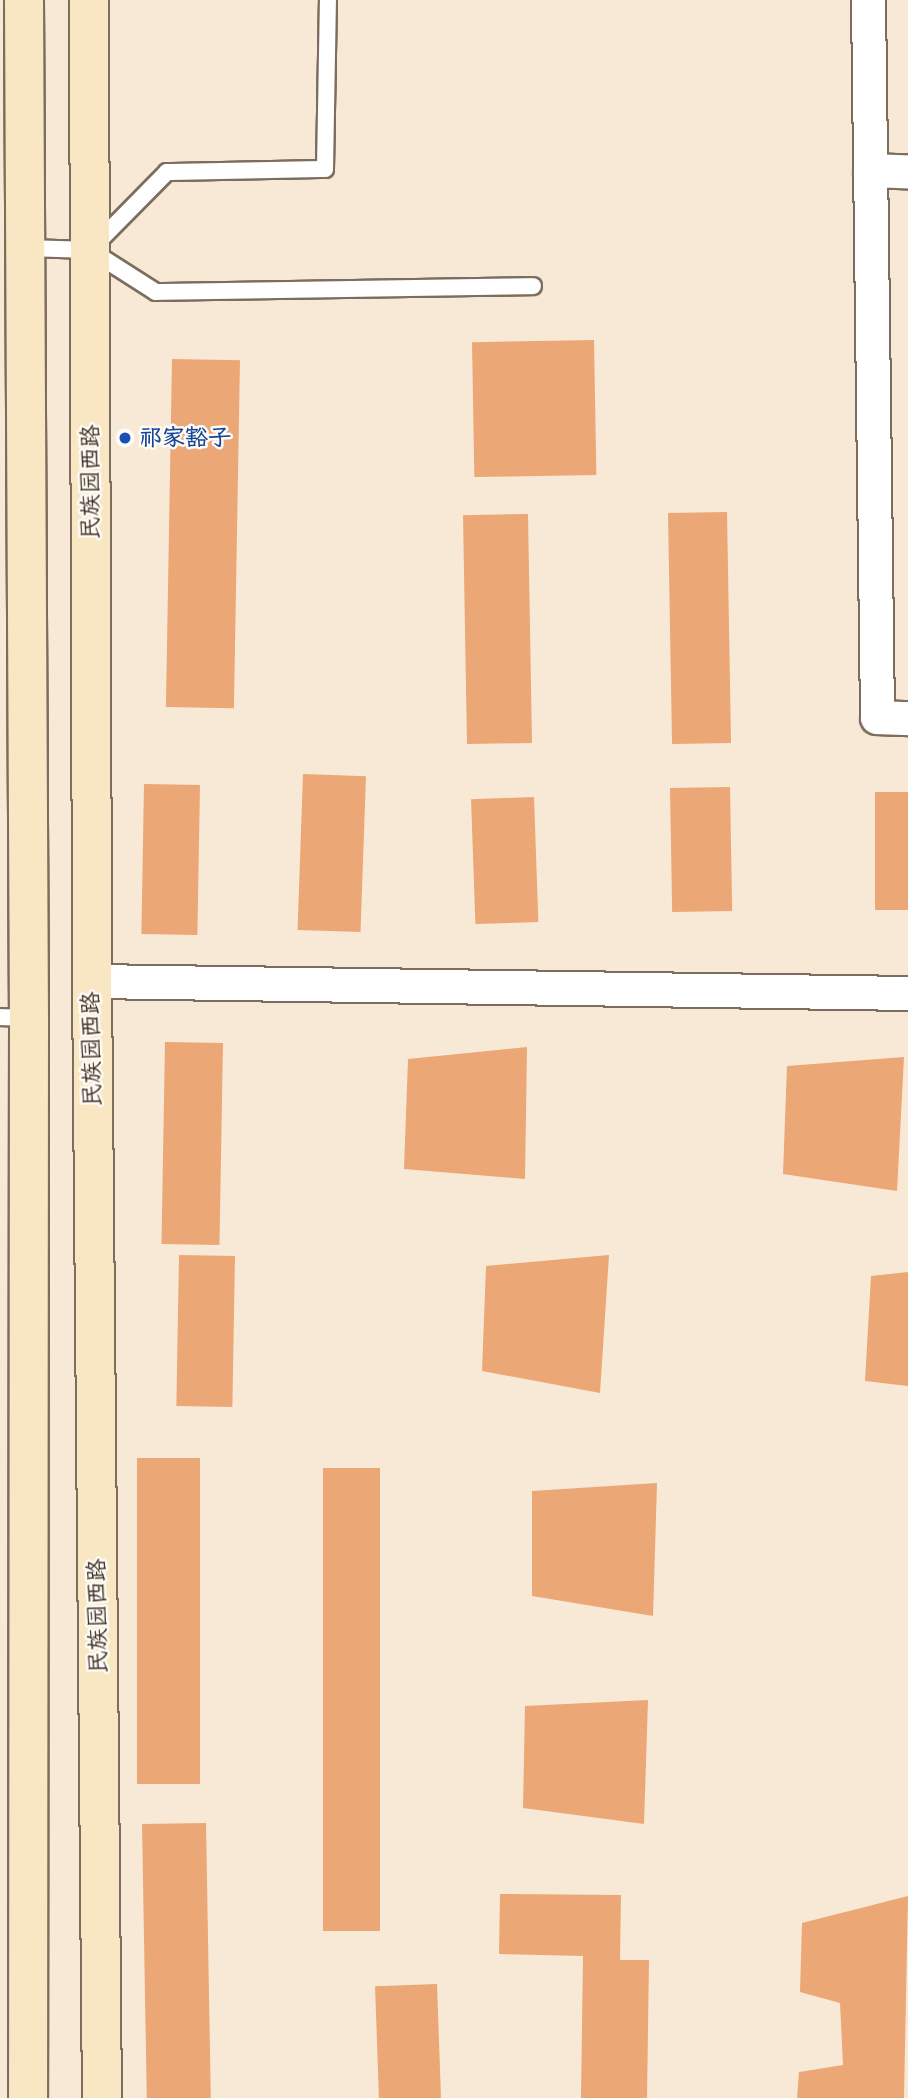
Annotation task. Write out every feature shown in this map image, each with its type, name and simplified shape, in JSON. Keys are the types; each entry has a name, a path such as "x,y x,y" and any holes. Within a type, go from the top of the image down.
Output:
{"main road":[{"path":"24,0 26,248 15,1018 28,2098"},
{"name":"民族园西路","path":"89,0 92,981 102,2098"}],"street":[{"path":"868,0 877,717 908,718"},
{"path":"870,170 908,171"},
{"path":"92,981 908,993"}],"lane":[{"path":"90,250 167,172 325,169 328,0"},
{"path":"26,248 90,250 156,292 533,286"}],"building":[{"path":"594,340 596,475 474,477 472,342"},
{"path":"172,359 240,360 234,708 166,707"},
{"path":"727,512 731,743 672,744 668,513"},
{"path":"528,514 532,743 467,744 463,515"},
{"path":"303,774 366,776 361,932 298,930"},
{"path":"144,784 200,785 197,935 141,934"},
{"path":"730,787 732,911 672,912 670,788"},
{"path":"875,792 908,792 908,910 875,910"},
{"path":"534,797 538,922 475,924 471,799"},
{"path":"165,1042 223,1043 219,1245 161,1244"},
{"path":"527,1047 525,1179 404,1169 408,1059"},
{"path":"904,1057 897,1191 783,1174 787,1066"},
{"path":"179,1255 235,1256 232,1407 176,1406"},
{"path":"609,1255 600,1393 482,1371 486,1266"},
{"path":"908,1272 908,1386 865,1381 871,1276"},
{"path":"137,1458 200,1458 200,1784 137,1784"},
{"path":"323,1468 380,1468 380,1931 323,1931"},
{"path":"657,1483 653,1616 532,1596 532,1491"},
{"path":"648,1700 644,1824 523,1808 525,1706"},
{"path":"206,1823 211,2098 147,2098 142,1824"},
{"path":"500,1894 621,1895 620,1960 649,1960 647,2098 581,2098 583,1956 499,1954"},
{"path":"908,1896 904,2098 797,2098 799,2072 843,2065 840,2003 800,1992 802,1923"},
{"path":"437,1984 441,2098 379,2098 375,1986"}],"place":[{"name":"祁家豁子","path":"125,438"}]}
